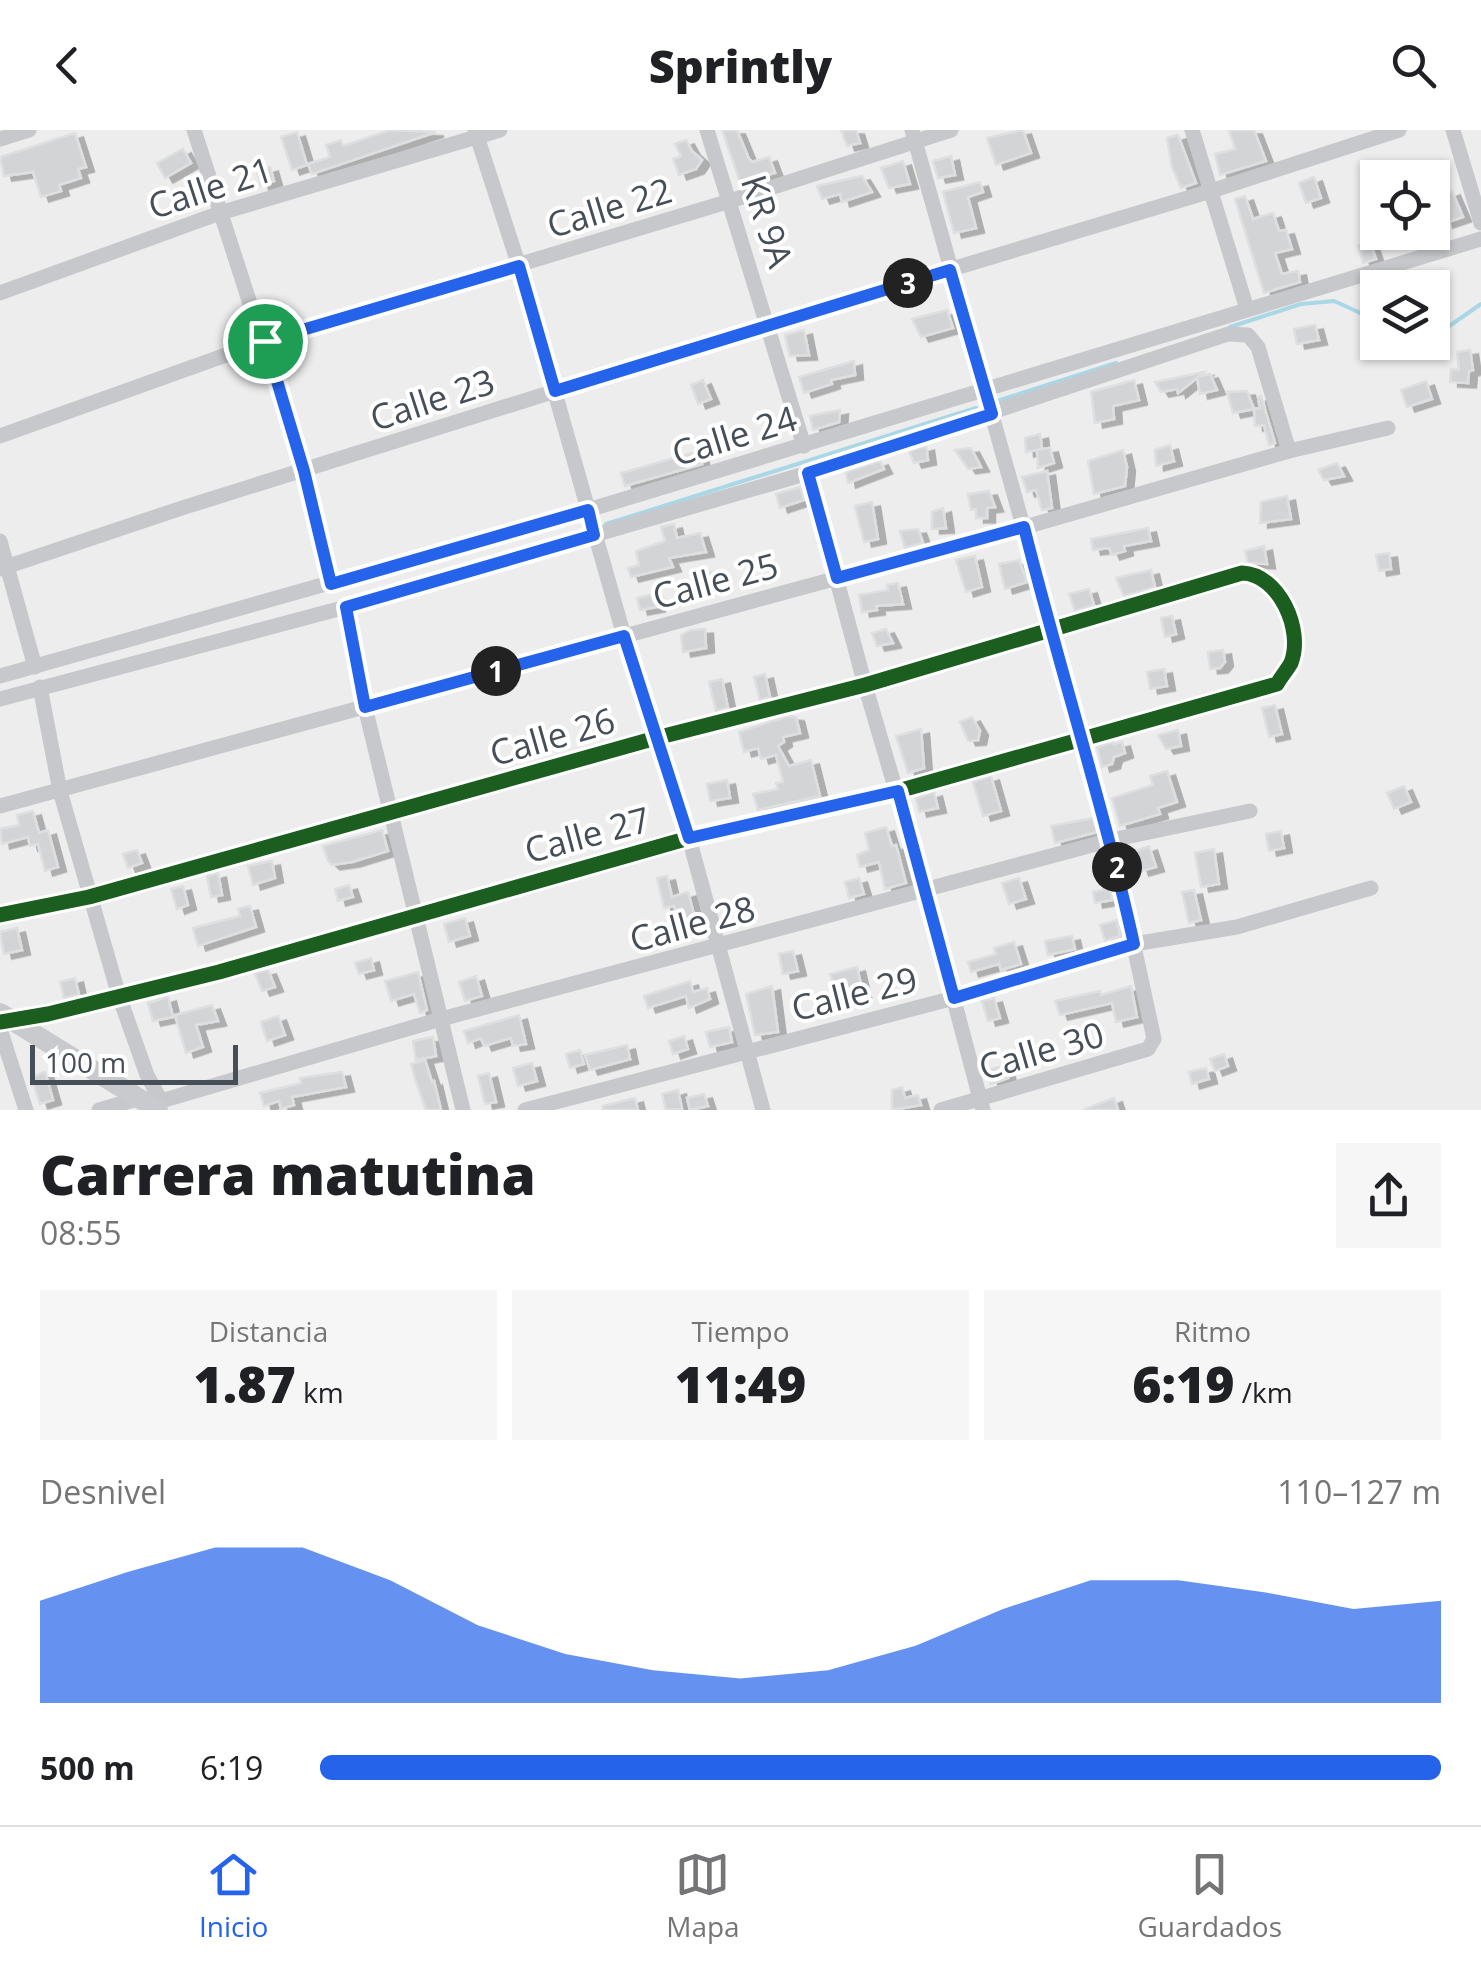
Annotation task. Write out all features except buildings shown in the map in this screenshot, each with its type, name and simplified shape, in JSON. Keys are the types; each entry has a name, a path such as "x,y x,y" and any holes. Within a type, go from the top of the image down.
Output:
{"street":[{"path":"0,138 29,130"},
{"path":"194,130 265,341 304,471 331,584"},
{"name":"Calle 21","path":"0,293 220,213 476,133 500,130"},
{"name":"KR 9A","path":"707,130 804,446"},
{"name":"Calle 22","path":"0,436 265,341 730,201 915,136 951,130"},
{"path":"1192,130 1247,309"},
{"name":"Calle 23","path":"4,568 768,324 1211,192 1400,130"},
{"path":"1453,130 1481,222"},
{"path":"476,133 519,266 624,636 689,838 763,1110"},
{"path":"915,136 1111,840 1134,944"},
{"name":"Calle 24","path":"0,676 588,512 1481,239"},
{"name":"Calle 24","path":"0,698 346,607 808,473 1228,334 1248,335 1258,347 1288,451"},
{"name":"Calle 25","path":"0,806 1024,527 1288,451 1388,428"},
{"path":"808,473 926,890 981,1104"},
{"path":"0,541 4,568 35,667"},
{"name":"Calle 26","path":"0,915 90,897 656,738 865,685 1242,573 1264,578 1282,599"},
{"name":"Calle 27","path":"2,1021 48,1014 219,972 689,838 898,791 1081,736 1277,684 1292,660 1293,629 1282,599"},
{"path":"346,607 365,707 463,1110"},
{"path":"40,687 60,792 119,996 147,1074 152,1104"},
{"name":"Calle 28","path":"99,1110 152,1104 441,1019 1111,840 1250,811"},
{"name":"Calle 29","path":"525,1110 954,998 1134,944 1237,927 1370,888"},
{"name":"Calle 30","path":"941,1110 981,1104 1148,1049 1154,1039 1134,944"},
{"path":"2,1021 152,1104"},
{"path":"2,1021 26,1110"}],"waterway":[{"path":"1230,327 1301,304 1334,301 1360,313"},
{"path":"1450,326 1481,304"},
{"path":"997,401 1116,363"},
{"path":"606,524 976,408"}],"cycle path":[{"path":"0,915 89,897 656,738 865,685 1242,573 1267,583 1291,620 1294,650 1291,663 1277,684 898,791 689,838 219,972 0,1022"}],"route":[{"path":"519,266 555,391 950,270 992,414 808,473 837,578 1024,527 1111,840 1134,944 954,998 898,791 689,838 624,636 365,707 346,607 594,535 589,513 588,510 331,584 304,471 265,341 519,266"}]}
